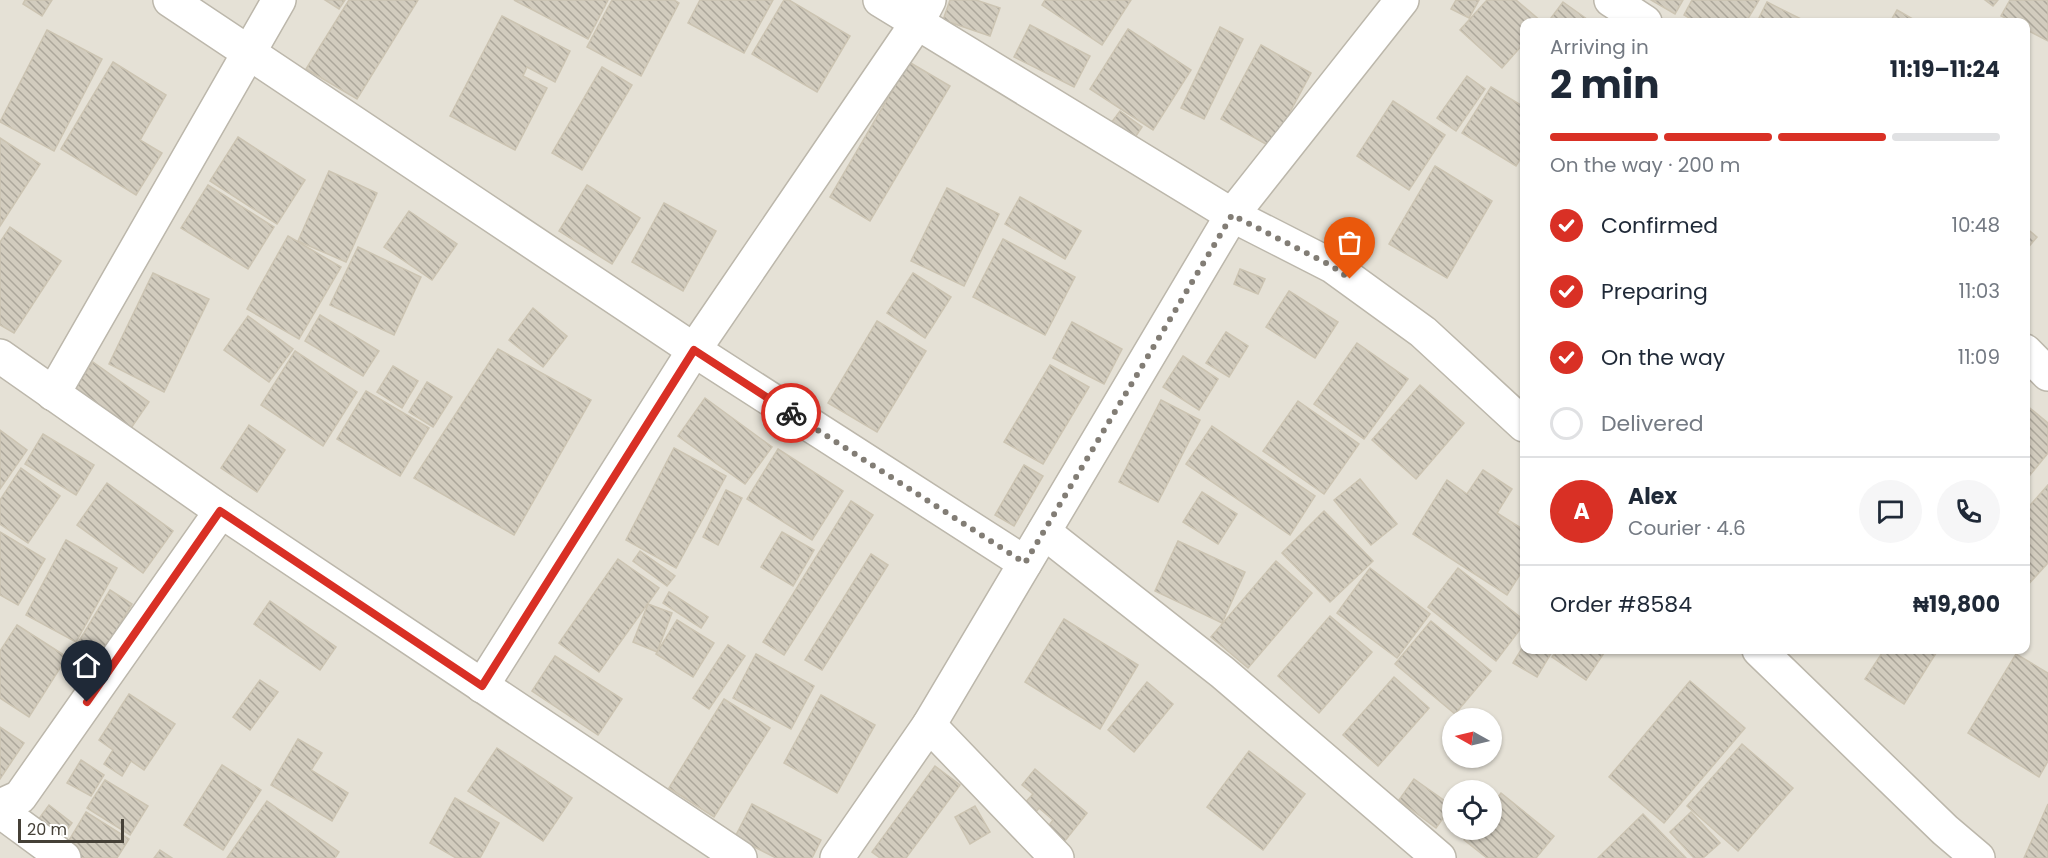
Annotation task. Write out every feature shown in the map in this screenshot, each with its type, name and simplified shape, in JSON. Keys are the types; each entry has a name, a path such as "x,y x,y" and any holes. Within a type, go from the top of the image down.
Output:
{"street":[{"path":"170,0 694,350 1025,563"},
{"path":"53,394 279,0"},
{"path":"880,0 923,11 1232,215 1332,266 1423,332 1520,421"},
{"path":"837,858 929,724 1232,215 1402,0"},
{"path":"1611,0 1639,18"},
{"path":"482,686 694,350 923,11"},
{"path":"0,356 220,511 740,858"},
{"path":"2030,356 2048,374"},
{"path":"0,807 20,797 220,511"},
{"path":"1044,532 1222,672 1439,858"},
{"path":"1763,654 1945,830 1978,858"},
{"path":"929,724 1057,858"},
{"path":"0,811 64,858"}],"shaded area":[{"path":"0,0 2048,0 2048,858 0,858"}],"building":[{"path":"25,0 52,0 42,16 23,4"},
{"path":"325,0 345,0 339,9"},
{"path":"349,0 418,0 357,99 306,69"},
{"path":"514,0 608,0 588,39"},
{"path":"612,0 674,0 679,3 641,76 587,47"},
{"path":"700,0 773,0 744,53 688,23"},
{"path":"784,0 789,0 850,36 817,92 752,54"},
{"path":"950,0 976,0 1000,8 990,36 943,20"},
{"path":"1045,0 1131,0 1102,45 1042,5"},
{"path":"1456,0 1479,0 1469,18 1451,9"},
{"path":"1487,0 1516,0 1537,18 1520,18 1520,48 1502,68 1460,30"},
{"path":"1651,0 1683,0 1675,14"},
{"path":"1692,0 1759,0 1748,18 1689,18 1684,15"},
{"path":"1985,0 1998,0 1993,6"},
{"path":"2010,0 2048,0 2048,41 2030,32 2030,18 2001,16"},
{"path":"1563,2 1585,18 1551,18"},
{"path":"1767,2 1799,18 1759,18"},
{"path":"1897,10 1911,18 1892,18"},
{"path":"502,16 570,51 555,82 527,67 523,76 547,88 515,150 450,116"},
{"path":"1030,25 1090,56 1074,87 1014,57"},
{"path":"1220,27 1243,39 1204,119 1181,108"},
{"path":"1128,29 1191,70 1153,130 1090,89"},
{"path":"47,30 102,59 54,151 0,122"},
{"path":"1261,45 1311,73 1271,147 1221,119"},
{"path":"113,62 166,95 140,140 162,153 136,195 61,149"},
{"path":"909,62 950,86 870,221 830,197"},
{"path":"602,67 632,85 582,170 552,153"},
{"path":"1467,76 1485,89 1456,131 1437,118"},
{"path":"1491,87 1520,105 1520,160 1516,166 1462,133"},
{"path":"1393,101 1445,135 1409,190 1357,156"},
{"path":"1120,111 1142,127 1134,139 1111,123"},
{"path":"238,137 305,180 277,224 210,181"},
{"path":"0,138 40,164 0,226"},
{"path":"1435,166 1492,201 1447,278 1389,244"},
{"path":"329,171 377,193 346,262 298,241"},
{"path":"208,185 274,227 248,269 181,228"},
{"path":"587,185 640,218 612,264 559,231"},
{"path":"947,188 999,214 964,286 911,261"},
{"path":"1020,197 1081,231 1065,259 1005,224"},
{"path":"664,203 716,231 683,291 632,262"},
{"path":"409,211 457,244 432,280 384,247"},
{"path":"10,227 61,261 14,333 0,325 0,242"},
{"path":"2030,231 2037,237 2030,245"},
{"path":"288,236 341,267 299,339 247,309"},
{"path":"1003,239 1075,277 1045,335 973,297"},
{"path":"358,247 421,277 394,335 330,305"},
{"path":"1240,269 1265,279 1258,294 1234,284"},
{"path":"153,273 209,299 164,392 109,364"},
{"path":"913,273 951,297 925,338 887,313"},
{"path":"1289,291 1338,322 1315,358 1266,327"},
{"path":"533,308 567,336 543,367 509,340"},
{"path":"320,315 379,351 363,376 305,341"},
{"path":"248,316 293,349 269,382 224,350"},
{"path":"877,321 926,351 877,432 828,403"},
{"path":"1072,322 1122,349 1104,384 1053,358"},
{"path":"1226,332 1248,346 1229,377 1206,363"},
{"path":"1357,343 1408,379 1364,439 1314,404"},
{"path":"498,349 591,400 514,535 414,478"},
{"path":"295,351 357,392 323,446 261,405"},
{"path":"1183,356 1218,379 1199,410 1163,387"},
{"path":"93,362 149,402 129,431 72,392"},
{"path":"1050,365 1089,387 1043,464 1004,442"},
{"path":"393,366 418,381 402,408 377,392"},
{"path":"427,382 452,397 433,427 409,412"},
{"path":"1420,385 1464,423 1416,479 1372,440"},
{"path":"366,391 429,428 400,476 337,439"},
{"path":"705,398 772,447 745,484 678,436"},
{"path":"1161,400 1200,420 1158,502 1119,482"},
{"path":"1298,401 1359,444 1324,494 1263,451"},
{"path":"2030,408 2048,423 2048,453 2030,475"},
{"path":"249,425 285,450 257,492 221,468"},
{"path":"1212,426 1315,496 1290,535 1186,464"},
{"path":"0,430 27,450 0,489"},
{"path":"43,434 94,465 76,495 25,464"},
{"path":"674,448 726,476 676,568 626,540"},
{"path":"778,449 843,491 812,540 747,499"},
{"path":"1024,465 1043,476 1014,526 995,515"},
{"path":"21,468 60,496 28,543 0,524 0,500"},
{"path":"1483,470 1512,489 1497,513 1520,527 1520,574 1507,595 1413,534 1447,480 1467,494"},
{"path":"1360,479 1397,524 1371,545 1334,500"},
{"path":"107,483 173,531 143,573 77,525"},
{"path":"2048,485 2048,563 2030,583 2030,505"},
{"path":"726,490 742,498 718,545 703,537"},
{"path":"1202,492 1237,514 1218,544 1183,522"},
{"path":"851,501 873,515 784,655 763,642"},
{"path":"1324,511 1373,561 1330,602 1282,553"},
{"path":"0,532 45,559 18,605 0,595"},
{"path":"782,532 814,550 793,586 761,567"},
{"path":"66,540 117,568 76,642 26,615"},
{"path":"1178,541 1245,572 1222,623 1155,591"},
{"path":"640,551 675,576 667,586 633,561"},
{"path":"871,554 888,565 822,670 805,660"},
{"path":"618,559 659,588 599,672 559,643"},
{"path":"1276,561 1312,593 1248,668 1211,637"},
{"path":"1370,568 1430,614 1397,658 1337,613"},
{"path":"1458,568 1520,617 1520,629 1496,661 1428,607"},
{"path":"110,590 132,604 98,660 76,646"},
{"path":"669,592 708,617 701,628 663,603"},
{"path":"270,601 336,647 320,670 254,624"},
{"path":"648,604 672,613 657,652 633,642"},
{"path":"1330,616 1372,652 1319,713 1278,676"},
{"path":"1064,619 1138,665 1100,729 1025,682"},
{"path":"677,620 714,643 693,677 656,654"},
{"path":"1431,621 1491,671 1460,708 1448,708 1395,664"},
{"path":"17,625 67,657 29,717 0,698 0,651"},
{"path":"728,645 745,656 709,709 693,698"},
{"path":"1520,652 1520,654 1551,654 1537,677 1513,663"},
{"path":"756,654 814,686 791,729 733,698"},
{"path":"1554,654 1603,654 1586,680 1552,657"},
{"path":"1881,654 1935,654 1904,704 1865,679"},
{"path":"2016,654 2048,673 2048,761 2039,777 1968,733"},
{"path":"555,656 622,699 598,735 532,691"},
{"path":"1394,677 1429,708 1378,766 1343,735"},
{"path":"260,680 278,692 250,730 233,717"},
{"path":"1690,681 1745,728 1664,823 1609,777"},
{"path":"1147,682 1173,704 1134,752 1108,730"},
{"path":"129,694 175,724 144,770 131,761 122,776 104,764 113,750 99,740"},
{"path":"821,695 875,725 837,793 784,763"},
{"path":"724,699 770,728 714,817 669,788"},
{"path":"0,727 24,743 0,779"},
{"path":"298,739 322,753 311,770 348,793 332,821 271,785"},
{"path":"1742,744 1793,788 1738,851 1687,806"},
{"path":"497,748 572,798 543,841 468,791"},
{"path":"1249,751 1305,794 1263,850 1207,807"},
{"path":"81,760 104,775 91,796 67,783"},
{"path":"222,765 261,790 223,850 184,825"},
{"path":"935,766 960,785 906,858 880,858 872,852"},
{"path":"1035,769 1087,813 1064,842 1047,828 1053,820 1039,808 1032,817 1021,807 1033,794 1022,785"},
{"path":"1414,779 1442,799 1442,820 1436,828 1399,800"},
{"path":"105,780 148,806 130,835 87,808"},
{"path":"1502,794 1554,836 1536,858 1487,858 1464,840 1502,840"},
{"path":"455,798 499,823 480,858 456,858 430,843"},
{"path":"267,801 339,852 335,858 227,858"},
{"path":"752,804 821,840 812,858 776,858 735,837"},
{"path":"2048,804 2048,858 2024,858"},
{"path":"49,805 72,823 58,842 35,824"},
{"path":"975,806 990,832 970,844 955,817"},
{"path":"86,812 129,839 117,858 83,858 65,847"},
{"path":"1691,812 1720,843 1703,858 1694,858 1670,832"},
{"path":"1643,814 1686,858 1598,858"},
{"path":"160,850 172,858 154,858"}],"way so far":[{"path":"791,413 1025,563 1232,215 1332,266 1350,279"}],"route":[{"path":"87,702 220,511 482,686 694,350 791,413"}]}
